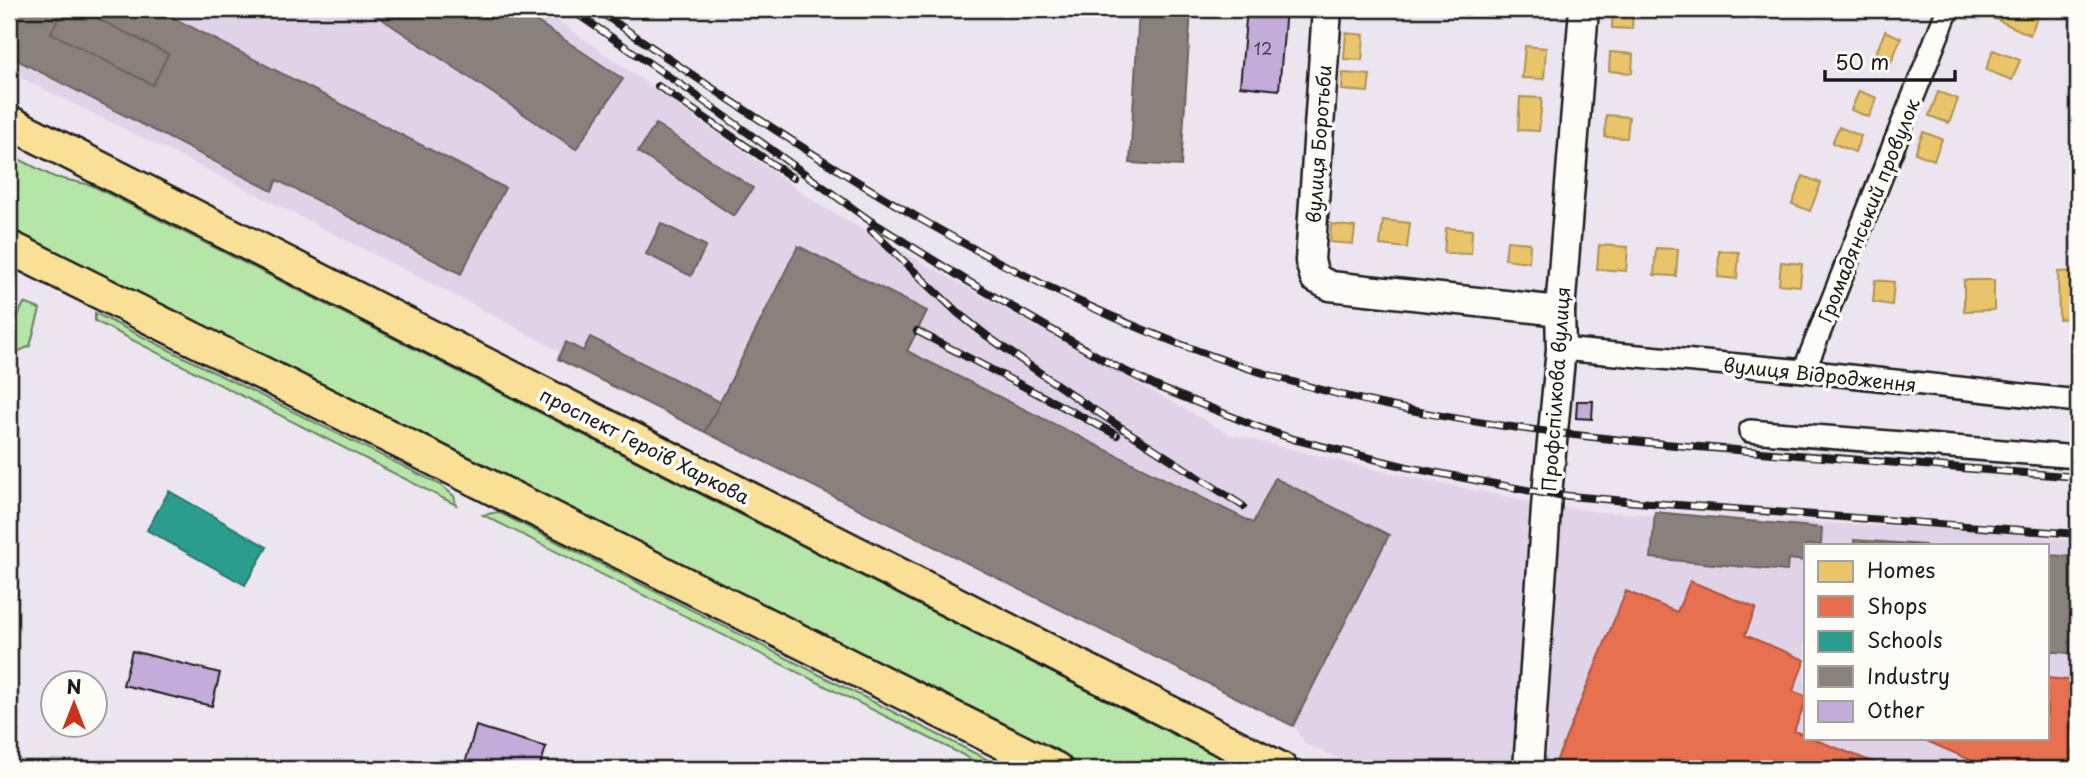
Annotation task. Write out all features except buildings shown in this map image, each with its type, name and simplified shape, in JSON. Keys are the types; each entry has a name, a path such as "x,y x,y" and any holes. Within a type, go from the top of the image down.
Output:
{"main road":[{"name":"проспект Героїв Харкова","path":"9,122 1281,769"},
{"path":"9,133 44,149 89,162"},
{"path":"9,143 51,158 89,162"},
{"path":"9,247 1056,769"}],"street":[{"name":"вулиця Боротьби","path":"1328,9 1310,261 1315,278 1330,286 1560,311"},
{"name":"Профспілкова вулиця","path":"1528,769 1584,9"},
{"name":"Громадянський провулок","path":"1804,371 1948,9"},
{"name":"вулиця Відродження","path":"1561,349 1804,371 2078,401"},
{"path":"1750,431 2078,457"}],"shaded area":[{"path":"9,9 541,9 821,206 1229,434 1390,473 1536,503 1600,512 1985,531 2078,541 2078,769 1364,769 1305,744 1295,727 747,454 495,316 9,72"}],"green space":[{"path":"9,154 54,177 91,185 1242,769 1077,768 9,230"},
{"path":"24,303 40,309 30,346 9,356 9,334"},
{"path":"95,313 441,485 454,496 456,505 95,321"},
{"path":"498,512 1006,769 991,769 483,515"}],"railway":[{"path":"570,9 869,220 964,279 1111,364 1158,387 1258,427 1293,439 1407,467 1547,494 2078,534"},
{"path":"596,9 838,170 1005,265 1092,308 1181,345 1273,376 1387,405 1503,426 1678,445 2078,477"},
{"path":"658,86 793,178"},
{"path":"871,230 958,313 987,336 1085,404 1243,506"},
{"path":"917,331 1117,435"}]}
